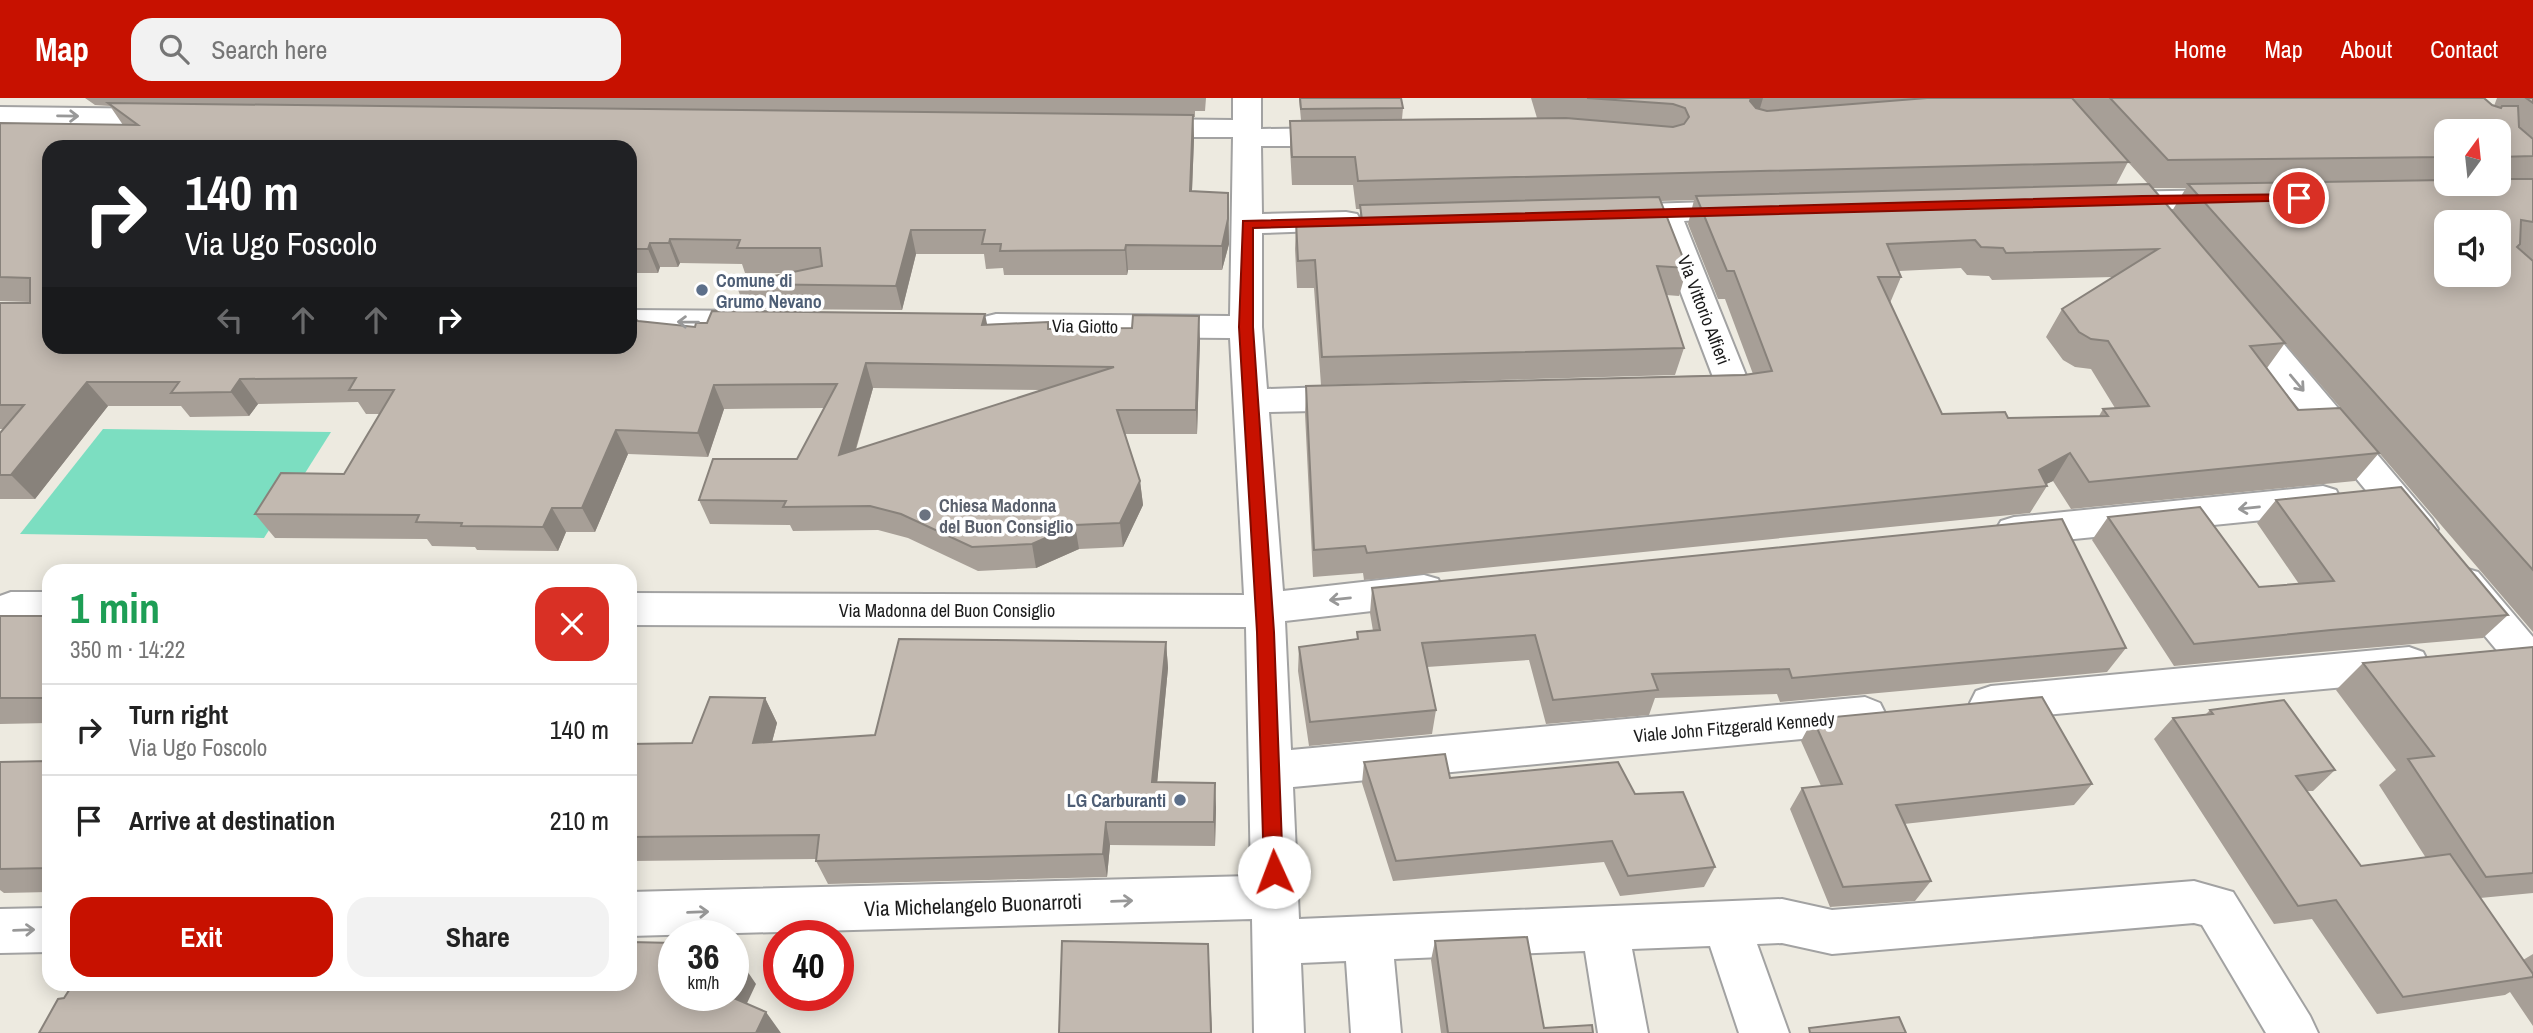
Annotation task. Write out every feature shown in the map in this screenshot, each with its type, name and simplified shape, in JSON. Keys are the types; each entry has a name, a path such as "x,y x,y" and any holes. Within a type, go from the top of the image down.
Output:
{"street":[{"path":"0,115 191,117"},
{"path":"1108,128 1247,122 1370,136"},
{"path":"1247,122 1246,327 1264,611 1279,1033"},
{"path":"2117,171 2172,234"},
{"path":"2075,201 2265,198"},
{"path":"1582,215 1775,209"},
{"name":"Via Vittorio Alfieri","path":"1665,212 1734,388 1665,390"},
{"path":"1247,224 1373,220"},
{"path":"2224,296 2530,657"},
{"path":"637,321 797,323"},
{"name":"Via Giotto","path":"965,324 1246,327"},
{"path":"1251,401 1389,397"},
{"path":"1975,535 2390,494"},
{"name":"Via Madonna del Buon Consiglio","path":"637,609 1264,611 1297,603 1463,586"},
{"path":"2481,657 2530,657"},
{"path":"1952,707 2440,661"},
{"name":"Viale John Fitzgerald Kennedy","path":"1270,771 1897,712"},
{"name":"Via Michelangelo Buonarroti","path":"637,914 1275,919 1368,938 1782,920 1832,932 2194,902 2217,907 2293,1033"},
{"path":"1726,923 1765,1033"},
{"path":"1605,928 1623,1033"},
{"path":"0,931 42,930"},
{"path":"1368,938 1377,1033"}],"green space":[{"path":"103,429 331,432 264,538 20,534"}],"building":[{"path":"1300,98 1401,98 1403,108 1301,109"},
{"path":"1587,98 1751,98 1750,101 1756,108 1767,111 1927,98 2072,98 2129,162 1358,181 1355,157 1292,157 1290,121 1566,118 1673,127 1684,124 1689,117 1685,108 1673,104"},
{"path":"2110,98 2484,98 2501,108 2518,106 2519,127 2533,139 2533,156 2511,157 2511,119 2434,119 2434,157 2168,160"},
{"path":"108,103 1193,115 1190,191 1228,193 1228,219 1222,246 1126,245 1125,250 1000,251 1001,244 982,244 985,230 911,230 896,286 736,284 822,266 820,248 737,248 740,240 670,239 669,243 650,243 648,249 637,249 637,140 42,140 42,354 637,354 637,320 695,327 696,323 707,323 712,311 985,314 982,325 1048,322 1048,329 1132,328 1133,315 1199,316 1196,410 1117,410 1140,481 1120,523 1075,525 1032,544 972,547 901,514 870,506 783,507 786,501 699,500 713,459 797,459 837,384 714,385 698,433 616,430 582,508 552,508 543,527 461,526 462,523 416,522 419,515 255,514 281,473 344,474 394,390 349,390 356,378 240,379 231,392 171,393 179,382 87,382 11,475 0,475 0,433 24,405 0,405 0,303 30,303 30,278 0,277 0,123 138,125","holes":["866,363 1114,367 839,455"]},
{"path":"2511,179 2533,179 2533,222 2521,220 2520,244 2517,247 2533,261 2533,570 2188,184 2434,180 2434,196 2511,196"},
{"path":"2149,184 2285,343 2250,346 2298,410 2340,408 2379,453 2089,482 2070,453 2039,470 2047,486 1367,553 1365,546 1314,550 1306,386 1744,375 1772,371 1734,271 1727,271 1696,196","holes":["1975,240 1981,247 2003,248 2006,253 2158,249 2062,309 2079,332 2091,339 2108,341 2149,406 2103,409 2108,416 2008,418 2005,412 1942,414 1878,277 1901,277 1887,244"]},
{"path":"1659,197 1687,268 1657,266 1684,348 1322,357 1315,260 1298,261 1296,221 1362,220 1360,205"},
{"path":"2401,487 2508,615 2194,644 2108,517 2200,507 2259,587 2334,581 2276,500"},
{"path":"2062,519 2126,648 1792,678 1789,669 1652,674 1658,690 1553,700 1535,635 1422,643 1436,710 1310,722 1299,647 1358,639 1357,632 1380,630 1372,588"},
{"path":"0,616 42,616 42,698 0,698"},
{"path":"899,639 1166,642 1152,782 1215,783 1214,822 1106,822 1103,854 816,861 819,835 637,837 637,744 692,743 710,697 765,698 753,743 875,735"},
{"path":"2533,647 2533,873 2486,877 2408,759 2434,756 2363,663"},
{"path":"2042,697 2092,784 1896,805 1931,881 1843,887 1802,788 1842,784 1813,719"},
{"path":"2284,700 2335,770 2296,776 2361,866 2450,854 2533,977 2403,997 2336,900 2298,906 2173,718 2213,714 2210,710"},
{"path":"1445,754 1450,778 1618,762 1635,794 1683,792 1715,867 1628,876 1612,841 1396,861 1364,762"},
{"path":"42,761 42,868 0,869 0,762"},
{"path":"1527,937 1544,1028 1592,1025 1593,1033 1448,1033 1435,941"},
{"path":"1062,941 1208,944 1211,1033 1059,1033"},
{"path":"637,942 658,943 658,1011 749,1011 749,1005 766,1012 756,1033 39,1033 58,999 64,998 68,991 637,991"},
{"path":"1899,1017 1906,1033 1810,1033 1809,1028"}],"place":[{"name":"Comune di Grumo Nevano","path":"702,290"},
{"name":"Chiesa Madonna del Buon Consiglio","path":"925,515"},
{"name":"LG Carburanti","path":"1180,800"}],"route":[{"path":"1274,872 1266,632 1246,327 1247,224 2299,198"}]}
